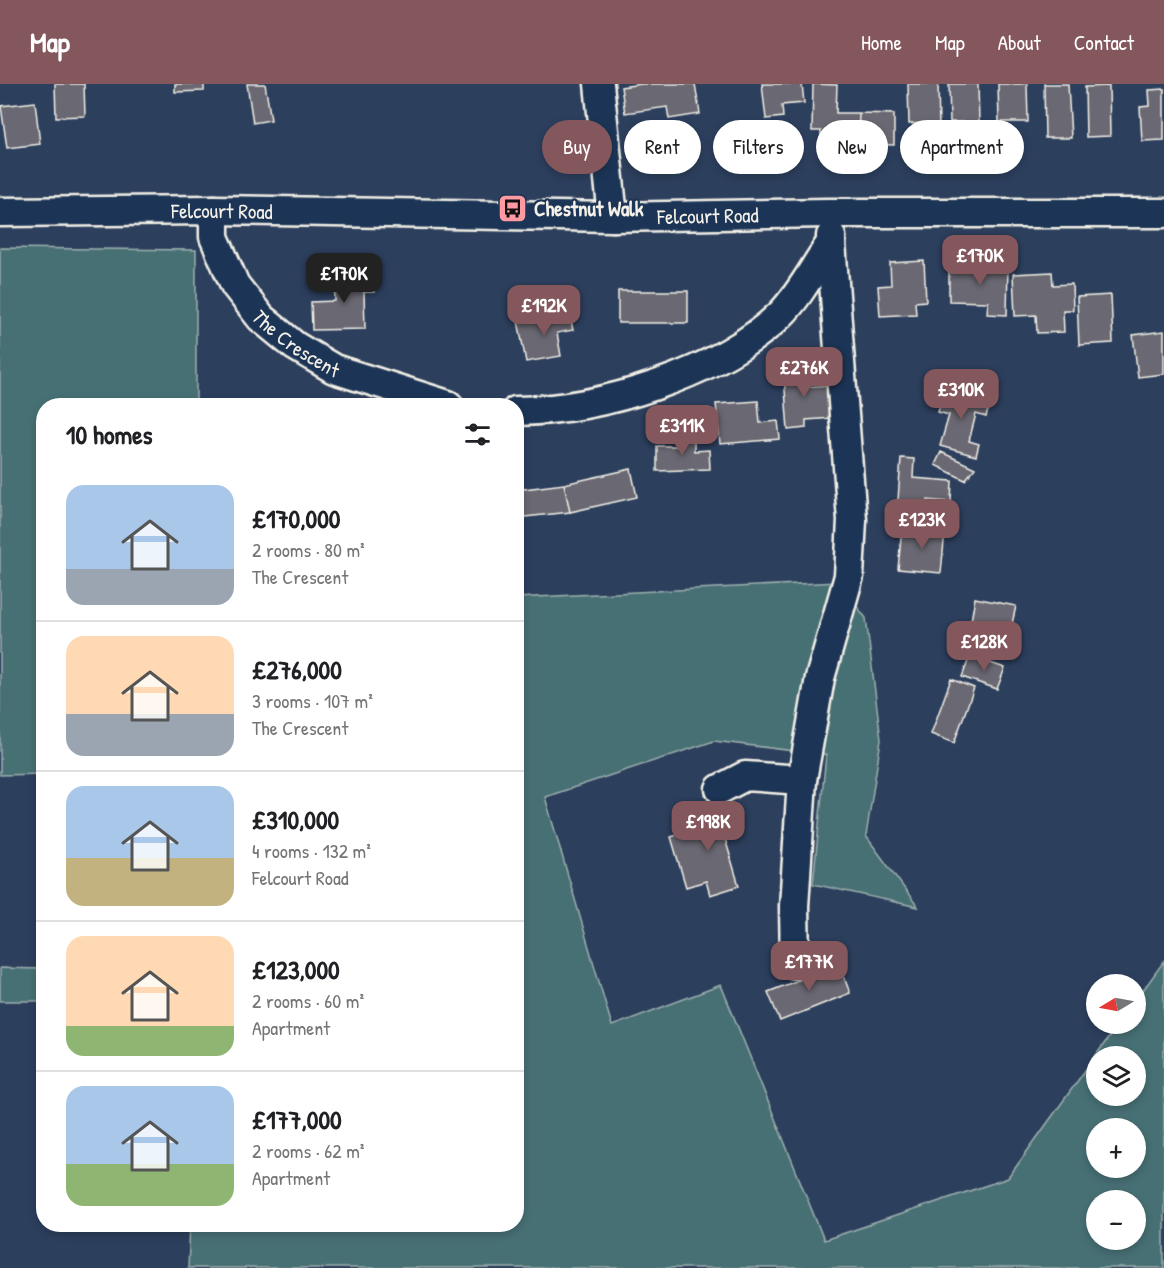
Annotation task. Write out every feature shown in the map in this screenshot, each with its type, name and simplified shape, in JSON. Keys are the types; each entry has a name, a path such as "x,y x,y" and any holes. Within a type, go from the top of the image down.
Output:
{"street":[{"path":"599,84 613,217"},
{"name":"Felcourt Road","path":"0,212 214,210 613,217 828,213 1164,213"},
{"name":"The Crescent","path":"214,210 214,237 235,285 261,318 295,346 334,369 426,398"},
{"path":"795,964 794,906 802,780 820,678 849,576 852,520 828,213"},
{"path":"524,411 600,401 640,390 685,373 746,341 782,313 831,243"},
{"path":"720,789 745,776 802,780"}],"green space":[{"path":"0,248 196,250 196,398 36,398 36,774 0,775"},
{"path":"838,582 866,618 881,740 866,836 918,907 813,884 826,755 714,741 545,797 612,1026 721,985 824,1240 1008,1178 1086,1069 1086,1106 1146,1106 1146,1046 1103,1046 1111,1034 1146,1034 1146,986 1164,961 1164,1268 188,1268 190,1232 524,1232 524,598"},
{"path":"0,968 36,969 36,1001 0,1001"}],"building":[{"path":"55,84 84,84 85,116 56,117"},
{"path":"175,84 204,84 204,91 175,92"},
{"path":"247,84 265,84 271,120 253,123"},
{"path":"642,84 695,84 700,114 669,119 667,107 625,113 621,87"},
{"path":"762,84 802,84 804,103 782,105 783,117 766,119"},
{"path":"813,84 837,85 836,113 859,113 859,120 816,120 816,131 812,131"},
{"path":"908,84 938,84 939,120 909,120"},
{"path":"949,84 978,84 979,120 950,120"},
{"path":"998,84 1027,84 1028,122 999,120"},
{"path":"1044,84 1068,84 1071,138 1045,138"},
{"path":"1109,86 1110,136 1086,137 1085,87"},
{"path":"1164,89 1164,140 1142,141 1140,107 1150,106 1149,90"},
{"path":"35,102 40,144 7,148 1,106"},
{"path":"859,113 894,114 894,145 888,145 888,120 859,120"},
{"path":"924,261 926,301 915,302 916,314 880,316 878,286 891,285 890,263"},
{"path":"949,264 1008,265 1007,315 987,314 988,302 949,301"},
{"path":"1052,272 1053,285 1072,284 1073,310 1063,310 1064,332 1037,333 1036,315 1015,316 1013,274"},
{"path":"373,273 374,292 364,292 365,329 312,330 311,302 335,301 334,274"},
{"path":"618,291 688,291 688,323 618,323"},
{"path":"1111,295 1113,343 1079,345 1077,297"},
{"path":"569,312 573,330 557,333 561,356 526,362 518,321"},
{"path":"1164,331 1164,374 1138,377 1133,335"},
{"path":"802,361 804,387 830,385 833,418 806,420 806,428 788,430 783,363"},
{"path":"944,389 991,401 986,417 976,414 969,441 979,444 976,456 940,446 949,415 938,412"},
{"path":"758,401 760,423 778,421 780,439 720,444 716,404"},
{"path":"676,436 694,436 694,451 709,450 710,469 657,471 657,446 677,446"},
{"path":"941,452 975,468 965,480 935,465"},
{"path":"901,458 914,459 913,478 952,481 951,502 928,500 927,516 897,514"},
{"path":"631,469 637,497 570,512 564,484"},
{"path":"564,484 570,512 524,517 524,489"},
{"path":"902,527 945,531 941,573 898,569"},
{"path":"975,598 1016,606 1007,646 968,638"},
{"path":"970,656 1005,668 997,689 962,677"},
{"path":"951,679 974,688 954,743 931,734"},
{"path":"710,800 716,821 736,815 740,830 724,835 739,886 710,895 706,881 686,887 671,837 702,827 696,805"},
{"path":"839,964 850,993 780,1021 768,992"}],"place":[{"name":"Chestnut Walk","path":"513,208"}]}
